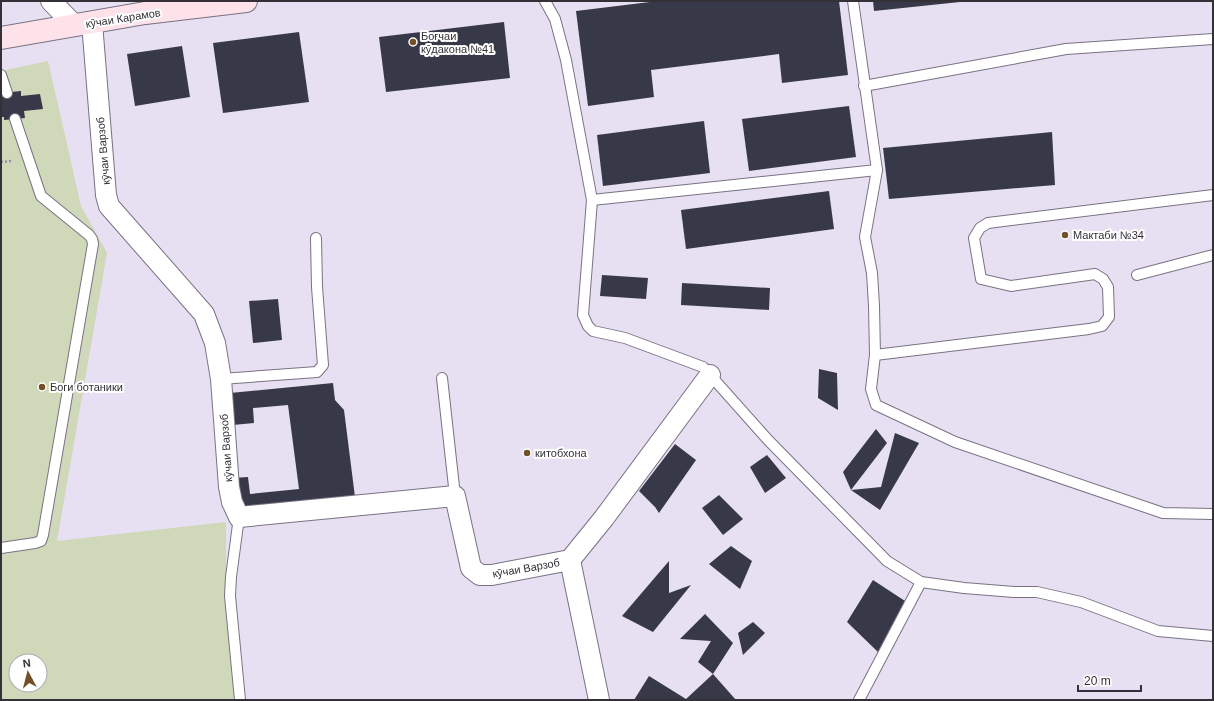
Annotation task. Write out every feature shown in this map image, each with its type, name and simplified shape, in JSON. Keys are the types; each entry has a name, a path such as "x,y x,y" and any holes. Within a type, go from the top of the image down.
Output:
{"main road":[{"name":"кӯчаи Карамов","path":"1,38 84,24 144,7 246,1"}],"street":[{"path":"51,1 84,24"},
{"name":"кӯчаи Варзоб","path":"84,24 106,195 109,206 204,314 215,343 221,379 229,487 232,502 239,517"},
{"path":"599,700 570,560 604,518 710,375"},
{"path":"239,517 455,496"},
{"name":"кӯчаи Варзоб","path":"455,496 471,568 480,575 492,575 570,560"}],"lane":[{"path":"545,1 556,19 566,60 592,200 583,315 588,326 593,331 625,338 703,367 769,441 886,561 921,582 964,588 1014,592 1037,592 1081,602 1158,631 1213,636"},
{"path":"853,1 877,170 865,237 872,273 875,355 871,389 876,405 955,442 1163,513 1212,513"},
{"path":"864,86 1066,48 1213,39"},
{"path":"1,75 6,93"},
{"path":"1,548 35,543 41,540 43,535 93,244 89,235 41,196 15,119"},
{"path":"592,200 877,170"},
{"path":"875,355 1089,329 1102,326 1109,317 1108,287 1104,279 1096,274 1011,286 997,284 981,279 974,238 980,228 988,223 1213,195"},
{"path":"221,379 316,372 323,365 317,287 316,238"},
{"path":"1137,275 1213,255"},
{"path":"442,378 455,496"},
{"path":"239,517 230,596 240,700"},
{"path":"859,700 921,582"}],"green space":[{"name":"Боги ботаники","path":"48,61 81,206 107,253 57,541 226,522 226,590 236,700 1,700 1,71"}],"building":[{"path":"658,1 839,1 848,75 782,83 779,54 651,70 654,97 588,106 576,11"},
{"path":"873,1 960,1 960,2 874,11"},
{"path":"504,22 510,78 386,92 379,37"},
{"path":"299,32 309,102 223,113 213,43"},
{"path":"182,46 190,97 135,106 127,54"},
{"path":"21,91 21,96 40,94 43,109 24,111 25,118 4,120 4,117 1,117 1,93"},
{"path":"849,106 856,157 749,171 742,119"},
{"path":"704,121 710,173 603,186 597,135"},
{"path":"1052,132 1055,185 889,199 883,148"},
{"path":"829,191 834,229 686,249 681,210"},
{"path":"602,275 648,278 646,299 600,296"},
{"path":"682,283 770,288 769,310 681,305"},
{"path":"278,299 282,340 253,343 249,301"},
{"path":"819,369 837,373 838,410 818,398"},
{"path":"333,383 335,400 344,410 355,497 250,511 235,502 232,478 248,477 250,494 299,489 288,405 253,408 254,423 233,425 230,393"},
{"path":"876,429 887,443 851,490 843,472"},
{"path":"895,433 919,443 880,510 851,490 881,487"},
{"path":"675,444 696,460 659,513 639,491"},
{"path":"767,455 786,478 765,493 750,467"},
{"path":"719,495 743,519 723,535 702,508"},
{"path":"731,546 752,561 740,589 709,564"},
{"path":"669,561 669,593 691,585 653,632 622,616"},
{"path":"873,580 905,601 878,652 847,622"},
{"path":"705,614 733,643 713,674 698,662 711,641 680,639"},
{"path":"753,622 765,633 743,655 738,633"},
{"path":"713,674 736,700 690,700 686,699"},
{"path":"649,676 686,700 634,700"}],"place":[{"name":"Боғчаи кӯдакона №41","path":"413,42"},
{"name":"Мактаби №34","path":"1065,235"},
{"name":"Боги ботаники","path":"42,387"},
{"name":"китобхона","path":"527,453"}]}
